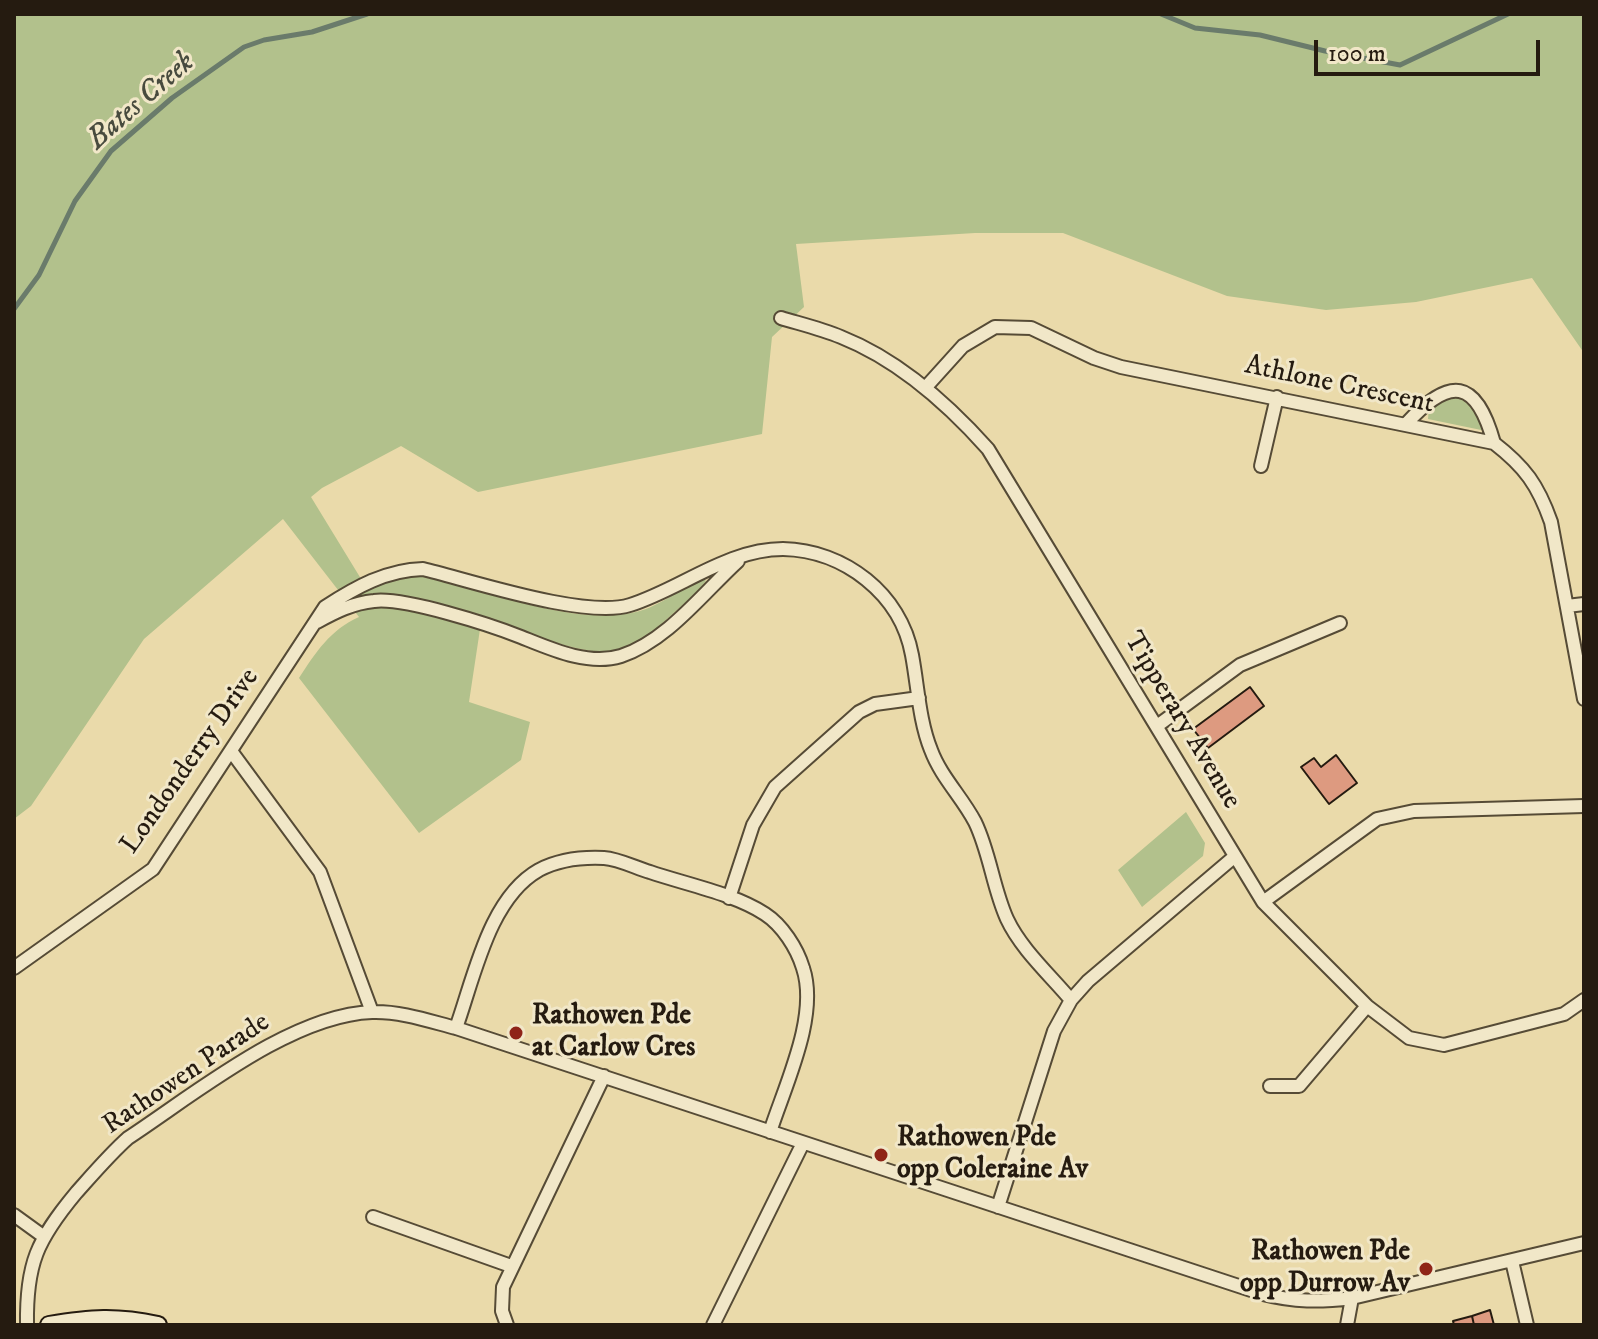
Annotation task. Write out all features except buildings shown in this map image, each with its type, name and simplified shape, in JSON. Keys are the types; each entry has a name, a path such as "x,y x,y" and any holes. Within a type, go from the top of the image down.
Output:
{"street":[{"name":"Tipperary Avenue","path":"781,318 841,337 879,356 926,387 960,417 988,449 1263,902 1367,1006 1409,1038 1444,1045 1564,1014 1584,1000"},
{"name":"Athlone Crescent","path":"926,387 963,346 995,327 1031,328 1094,358 1121,367 1494,443 1529,474 1542,495 1551,522 1584,699"},
{"path":"1406,424 1423,404 1442,391 1462,392 1477,400 1487,414 1494,443"},
{"path":"1261,466 1277,397"},
{"name":"Londonderry Drive","path":"14,968 153,869 325,607 360,584 406,570 423,569 552,601 601,609 628,606 706,569 782,549 833,559 863,576 889,602 905,631 912,653 931,751 941,772 974,821 1008,921 1021,942 1071,1000"},
{"path":"314,623 340,609 375,601 406,603 506,631 557,652 593,659 618,657 647,645 741,558"},
{"path":"1567,606 1584,604"},
{"path":"1157,726 1240,665 1340,623"},
{"path":"729,898 753,825 775,787 859,712 875,704 919,698"},
{"path":"231,751 320,872 372,1012"},
{"path":"1263,902 1377,819 1414,811 1584,807 1584,798"},
{"path":"998,1207 1054,1031 1071,1000 1088,981 1234,857"},
{"path":"456,1028 492,925 511,893 539,870 573,859 607,858 729,898 765,914 788,937 803,966 807,985 806,1020 770,1132"},
{"path":"1270,1086 1299,1086 1367,1006"},
{"name":"Rathowen Parade","path":"27,1325 29,1277 43,1236 98,1167 128,1138 275,1041 312,1025 372,1012 456,1028 1263,1294 1308,1302 1352,1298 1584,1243"},
{"path":"507,1325 502,1311 503,1287 511,1266 604,1076"},
{"path":"713,1325 803,1143"},
{"path":"14,1215 43,1236"},
{"path":"373,1217 511,1266"},
{"path":"1512,1261 1527,1325"},
{"path":"1347,1325 1352,1298"},
{"path":"49,1325 123,1317 158,1325"}],"green space":[{"path":"14,14 1584,14 1584,353 1532,278 1416,302 1326,310 1227,296 1063,233 975,233 796,244 804,307 772,337 762,434 478,492 401,446 322,488 311,497 366,587 407,576 423,577 553,610 606,615 641,611 703,578 706,581 650,633 620,650 605,652 570,647 482,616 469,702 530,722 521,760 419,833 299,678 332,635 359,617 283,519 144,639 31,806 14,819"},
{"path":"1457,396 1475,407 1486,431 1428,419 1429,408 1439,401"},
{"path":"1186,812 1205,843 1203,856 1142,907 1118,870"}],"waterway":[{"name":"Bates Creek","path":"14,309 39,275 75,201 111,151 172,98 244,47 264,40 312,32 367,14"},
{"name":"Bates Creek","path":"1161,14 1195,28 1260,35 1400,65 1508,14"}],"place":[{"name":"Rathowen Pde at Carlow Cres","path":"516,1033"},
{"name":"Rathowen Pde opp Coleraine Av","path":"881,1155"},
{"name":"Rathowen Pde opp Durrow Av","path":"1426,1269"}]}
